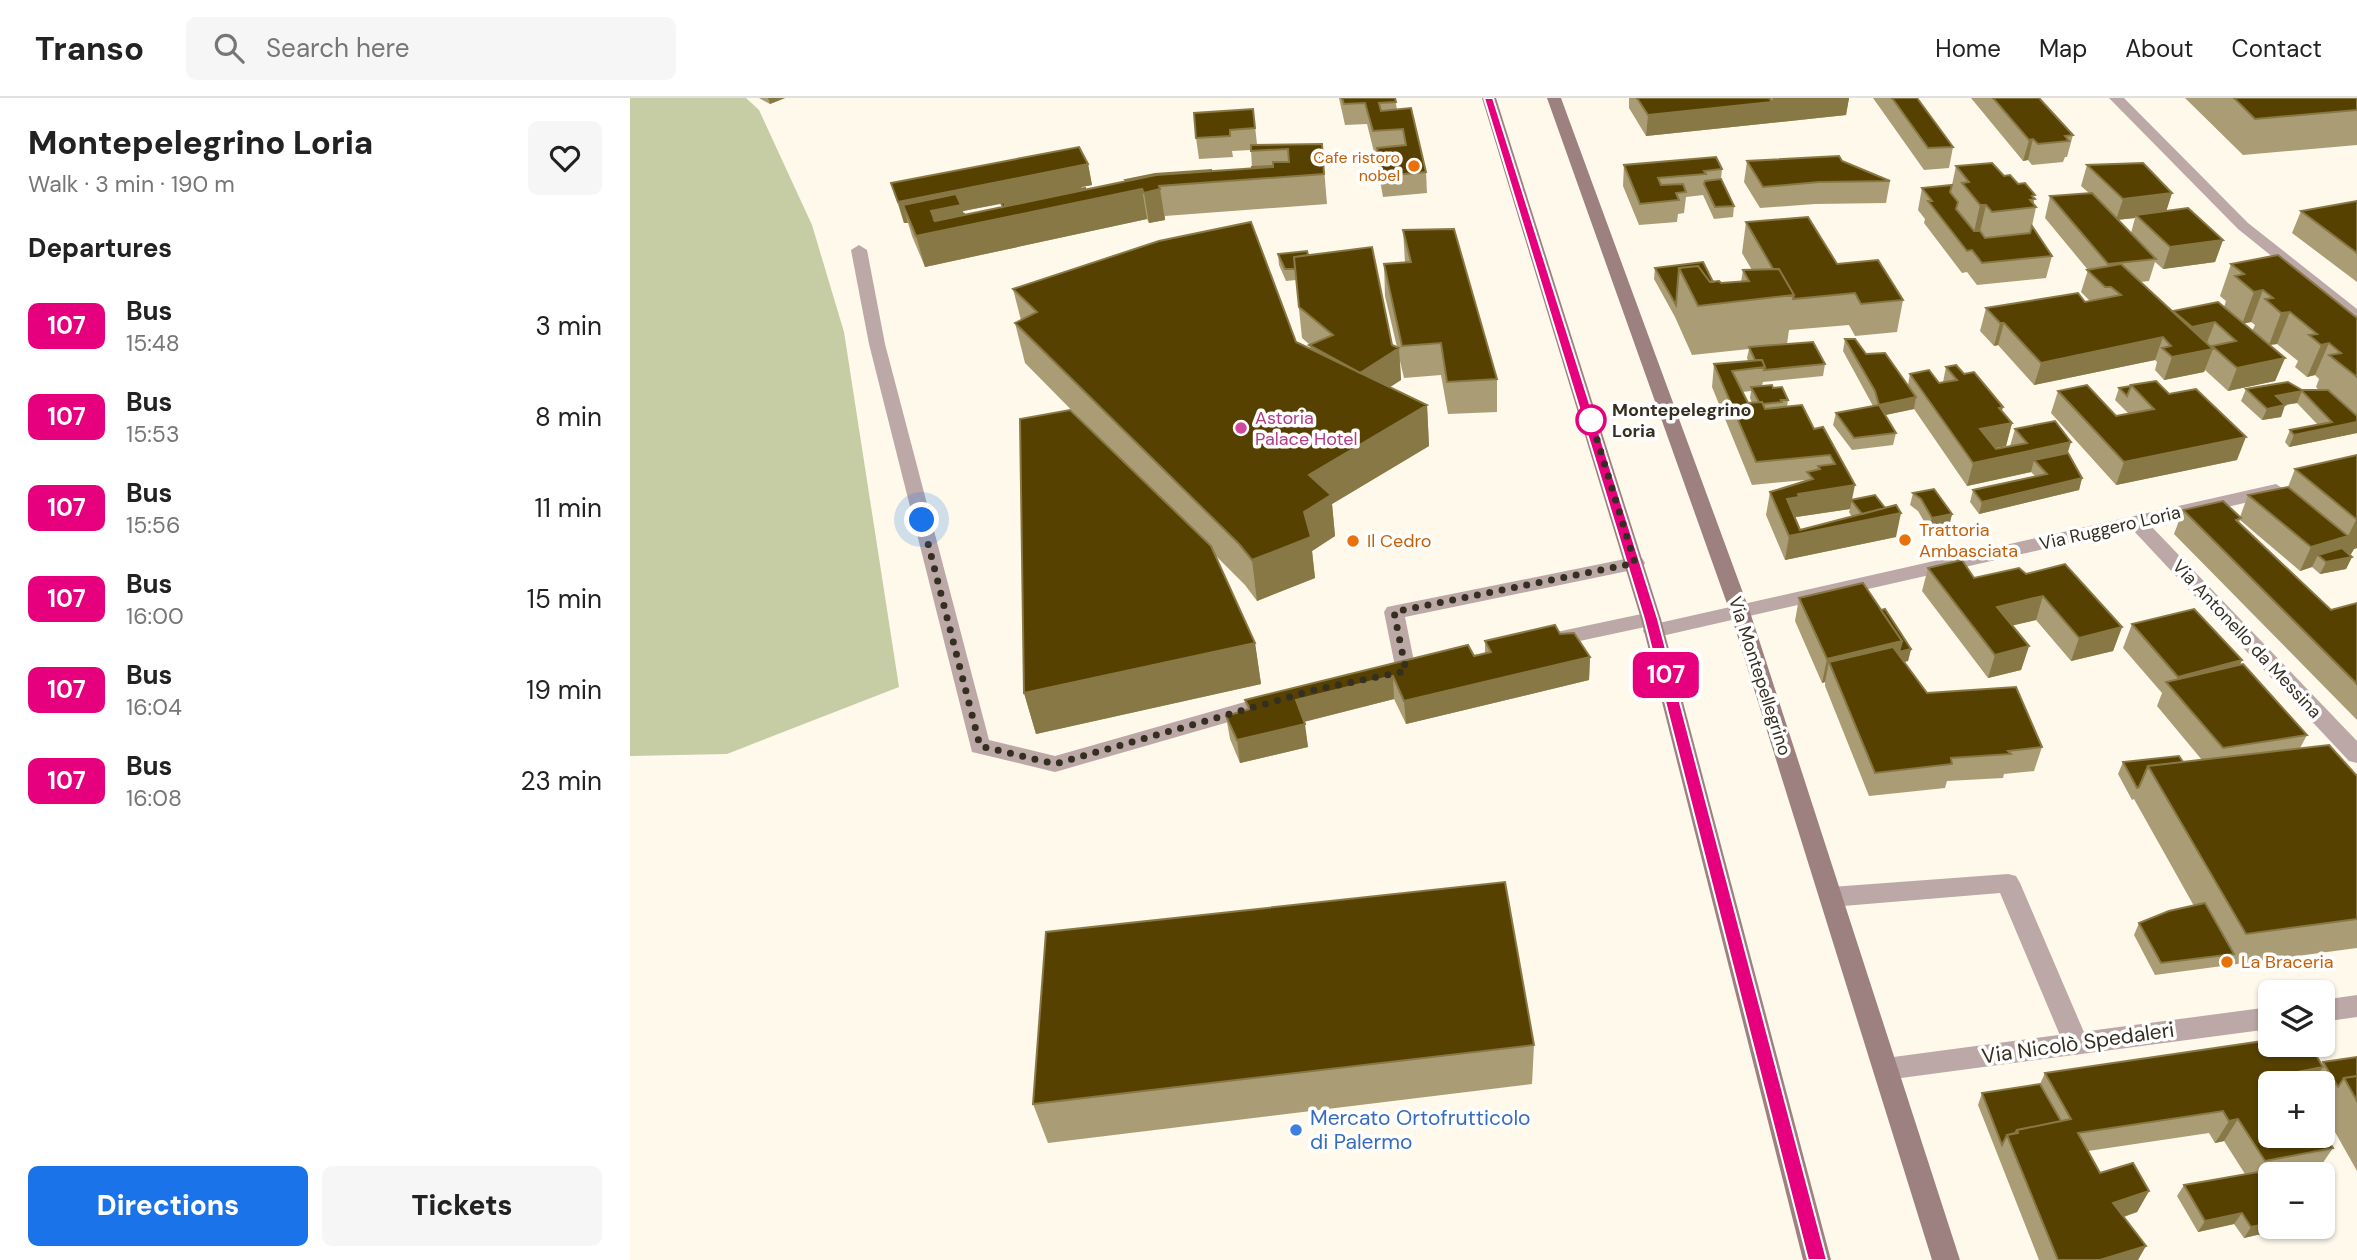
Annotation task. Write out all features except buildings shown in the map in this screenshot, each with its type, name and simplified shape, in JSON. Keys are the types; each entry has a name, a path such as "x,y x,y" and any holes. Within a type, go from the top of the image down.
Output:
{"street":[{"path":"1489,98 1635,563 1818,1260"},
{"name":"Via Montepellegrino","path":"1554,98 1740,612 1945,1260"},
{"path":"2116,98 2243,226 2357,317"},
{"path":"859,250 877,344 980,746 1055,764 1287,698"},
{"name":"Via Ruggero Loria","path":"1528,645 1740,612 2292,487"},
{"name":"Via Antonello da Messina","path":"2137,522 2357,755"},
{"path":"1406,671 1394,612 1635,563"},
{"path":"1831,897 2008,883 2076,1044"},
{"path":"2335,1009 2357,1006"},
{"name":"Via Nicolò Spedaleri","path":"1886,1069 2258,1020"}],"green space":[{"path":"630,98 746,98 759,110 812,225 844,332 899,687 727,754 630,756"}],"bus line":[{"name":"107","path":"1489,98 1651,619 1817,1260"}],"place":[{"name":"Cafe ristoro nobel","path":"1414,166"},
{"name":"Montepelegrino Loria","path":"1591,420"},
{"name":"Astoria Palace Hotel","path":"1241,428"},
{"name":"Trattoria Ambasciata","path":"1905,540"},
{"name":"Il Cedro","path":"1353,541"},
{"name":"La Braceria","path":"2227,962"},
{"name":"Mercato Ortofrutticolo di Palermo","path":"1296,1130"}],"route":[{"path":"922,520 980,746 1055,764 1314,690 1406,671 1394,612 1635,563 1591,420"}]}
